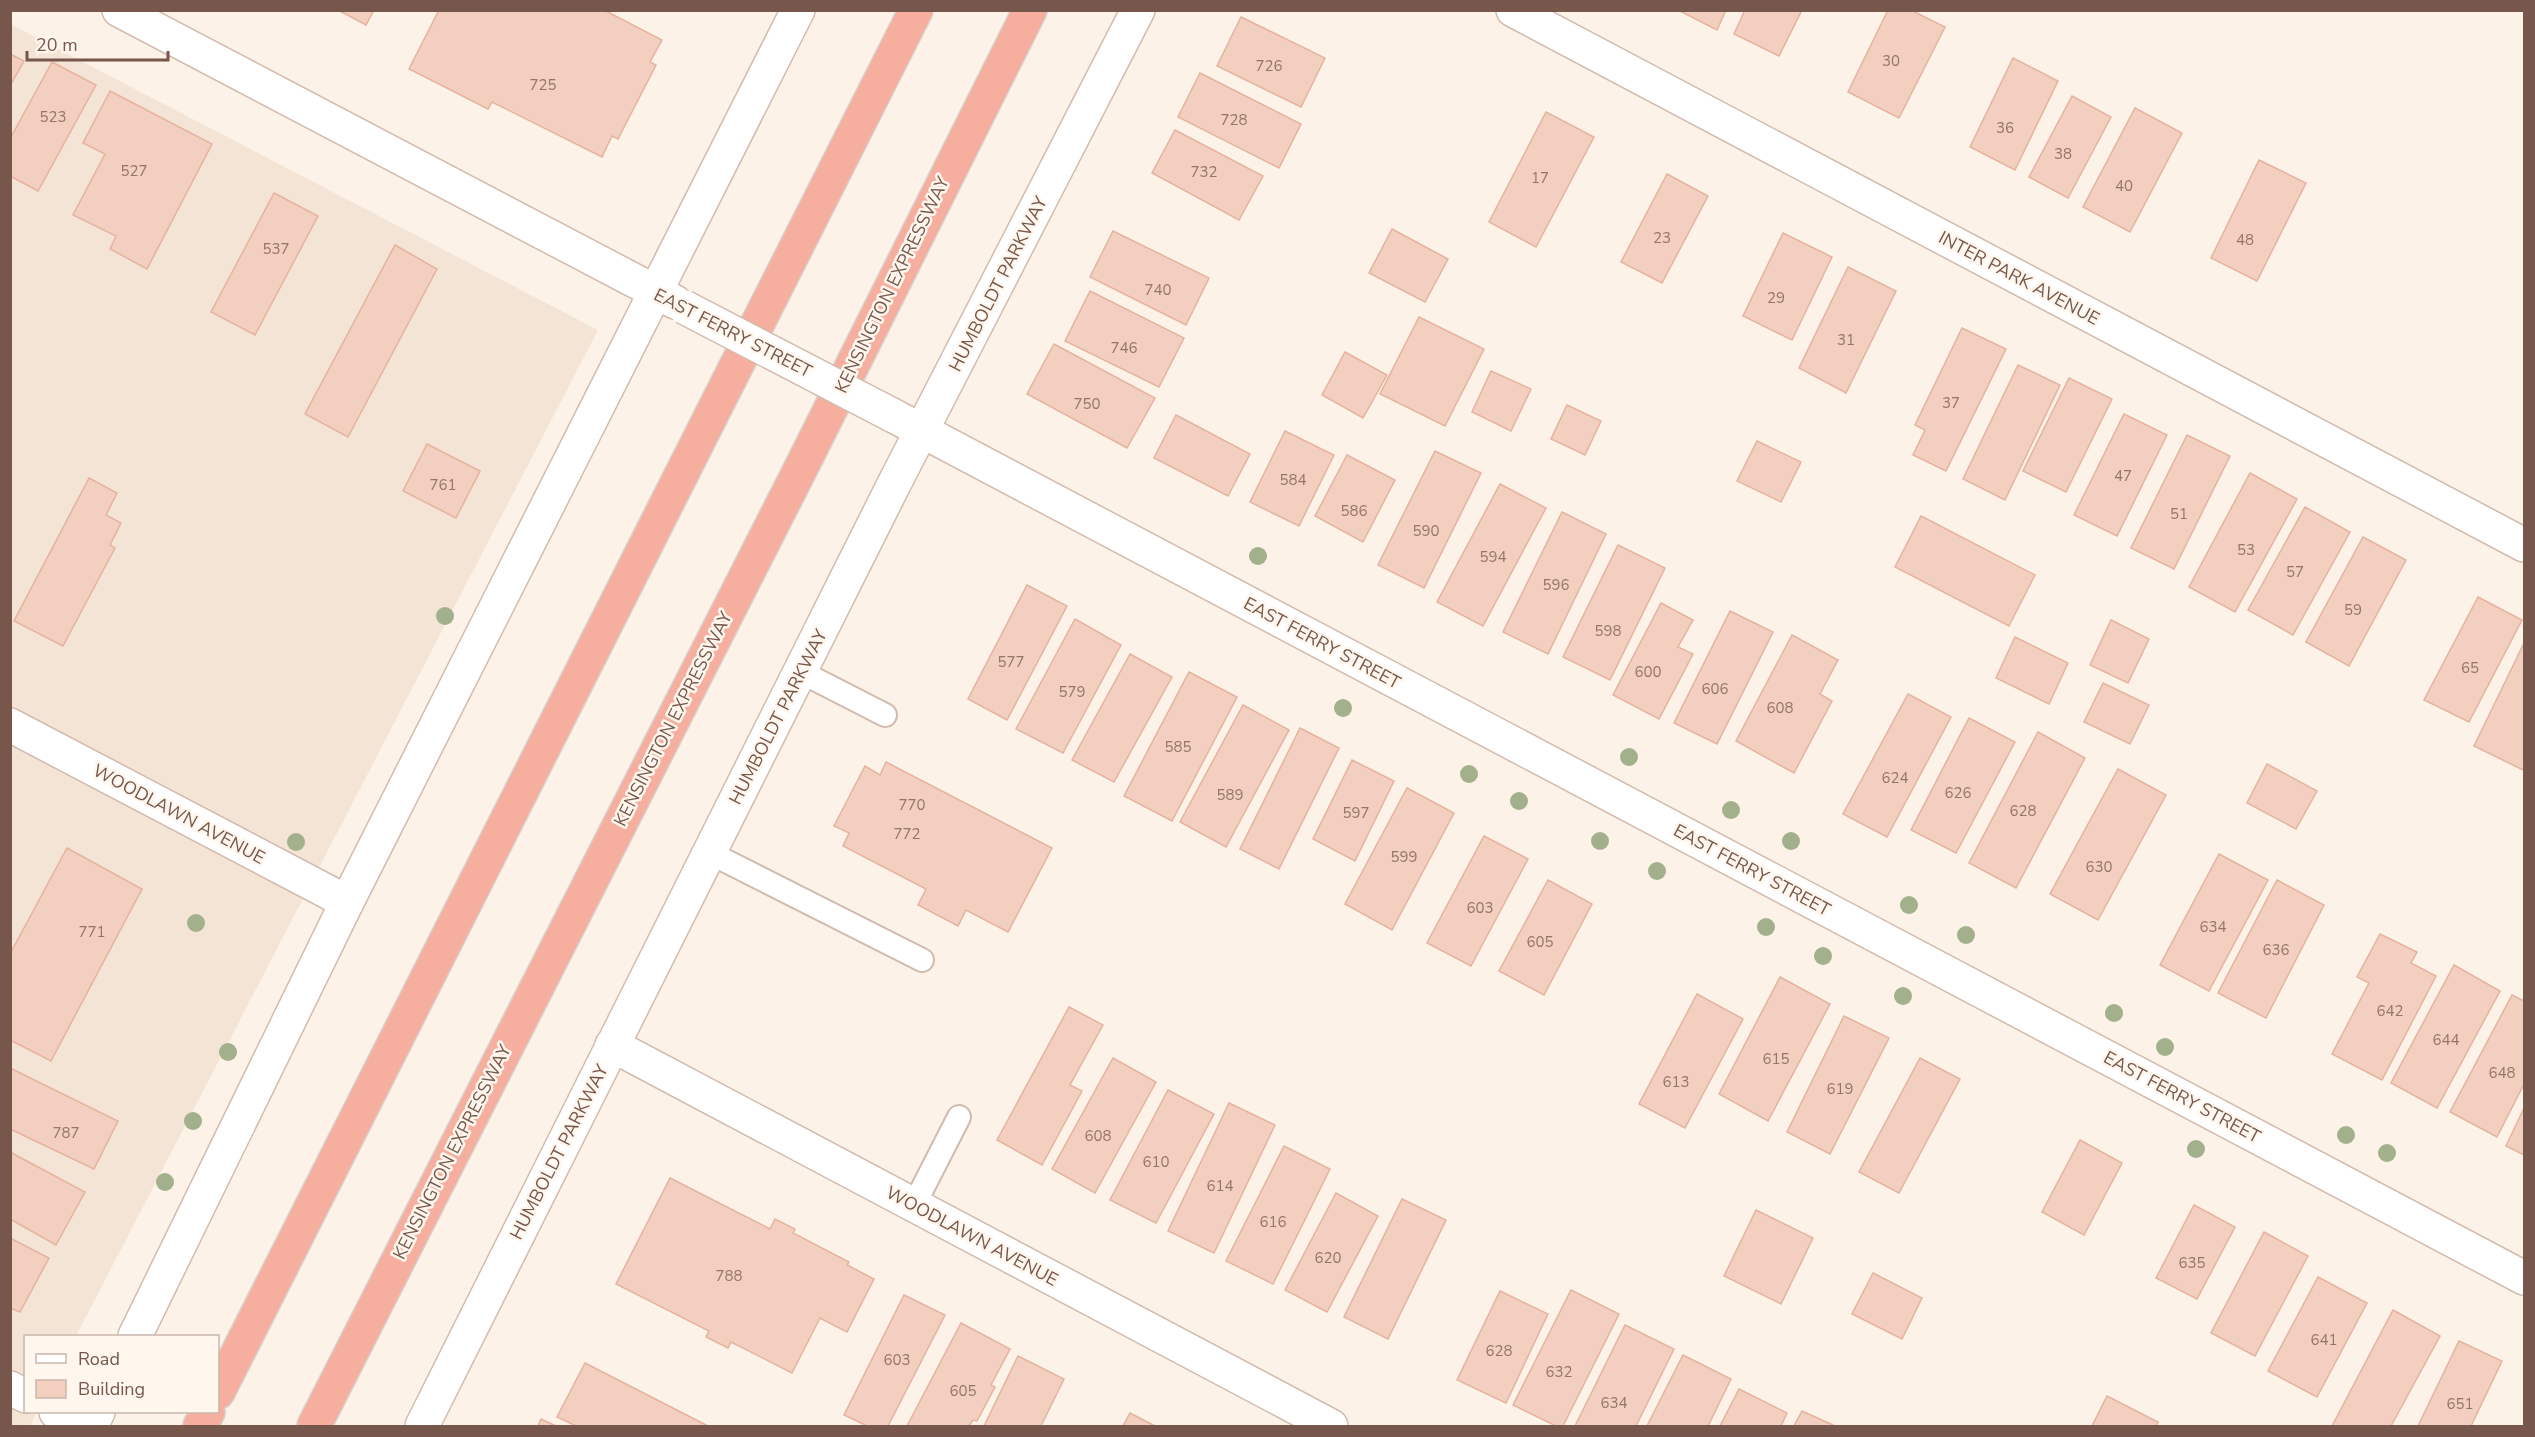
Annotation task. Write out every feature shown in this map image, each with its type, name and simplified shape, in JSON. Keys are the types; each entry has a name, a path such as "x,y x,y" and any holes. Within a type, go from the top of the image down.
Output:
{"highway":[{"path":"219,1390 916,10"},
{"name":"KENSINGTON EXPRESSWAY","path":"314,1426 806,458 1030,10"}],"street":[{"name":"EAST FERRY STREET","path":"119,10 892,415 2524,1278"},
{"path":"135,1335 347,902 670,300 798,10"},
{"name":"HUMBOLDT PARKWAY","path":"422,1426 922,431 1138,10"},
{"name":"INTER PARK AVENUE","path":"1513,10 2524,545"},
{"name":"WOODLAWN AVENUE","path":"10,725 347,902"},
{"name":"WOODLAWN AVENUE","path":"612,1045 1331,1426"},
{"path":"10,1388 24,1395"},
{"path":"58,1413 84,1426"}],"lane":[{"path":"801,672 885,715"},
{"path":"710,853 922,960"},
{"path":"914,1205 959,1117"}],"shaded area":[{"path":"10,24 598,330 77,1335 24,1335 24,1413 36,1413 30,1426 10,1426"}],"building":[{"path":"338,10 374,10 366,25"},
{"path":"439,10 604,10 662,40 650,62 656,65 618,139 612,136 602,157 492,102 488,109 409,69"},
{"path":"1678,10 1726,10 1717,30"},
{"path":"1745,10 1802,10 1779,56 1734,34"},
{"path":"1888,10 1911,10 1945,27 1899,118 1848,92"},
{"path":"1241,17 1325,58 1301,107 1217,66"},
{"path":"10,54 24,61 10,86"},
{"path":"2013,58 2058,81 2015,170 1970,147"},
{"path":"52,62 96,85 38,191 10,176 10,139"},
{"path":"1200,73 1301,124 1279,168 1178,117"},
{"path":"110,91 212,144 147,269 110,249 116,236 73,215 105,154 83,143"},
{"path":"2072,96 2111,117 2068,198 2029,177"},
{"path":"2135,108 2182,133 2130,232 2083,207"},
{"path":"1546,112 1594,137 1536,247 1489,222"},
{"path":"1175,130 1263,176 1239,220 1152,173"},
{"path":"2259,160 2306,183 2257,281 2211,258"},
{"path":"1667,174 1708,196 1662,283 1621,262"},
{"path":"274,193 318,216 255,335 211,312"},
{"path":"1392,229 1448,259 1425,302 1369,273"},
{"path":"1113,231 1209,278 1186,325 1090,277"},
{"path":"1783,233 1832,257 1792,340 1743,316"},
{"path":"395,245 437,269 348,437 305,414"},
{"path":"1848,267 1896,291 1846,393 1799,368"},
{"path":"1090,291 1184,338 1159,387 1065,341"},
{"path":"1419,317 1484,349 1445,426 1380,394"},
{"path":"1962,328 2006,349 1946,471 1913,455 1925,430 1915,425"},
{"path":"1054,344 1155,398 1127,448 1027,394"},
{"path":"1345,352 1387,375 1363,418 1322,395"},
{"path":"2018,365 2060,385 2005,500 1963,479"},
{"path":"1491,371 1531,389 1511,431 1472,412"},
{"path":"2069,378 2112,399 2066,492 2023,471"},
{"path":"1567,405 1601,421 1585,455 1551,439"},
{"path":"2124,414 2167,435 2117,536 2074,515"},
{"path":"1176,415 1250,454 1228,496 1154,458"},
{"path":"1285,431 1334,455 1299,526 1250,502"},
{"path":"2187,435 2230,456 2174,569 2131,548"},
{"path":"1757,441 1801,462 1781,502 1737,481"},
{"path":"427,444 480,471 456,518 403,491"},
{"path":"1435,451 1481,473 1424,588 1378,565"},
{"path":"1347,455 1395,480 1363,542 1315,516"},
{"path":"2250,473 2297,499 2235,612 2189,587"},
{"path":"89,478 117,493 106,515 121,523 110,545 115,548 63,646 14,621"},
{"path":"1500,484 1546,508 1483,626 1437,602"},
{"path":"2305,507 2350,532 2293,635 2248,610"},
{"path":"1562,512 1606,534 1548,654 1503,632"},
{"path":"1921,516 2035,575 2009,626 1895,567"},
{"path":"2363,537 2406,560 2349,666 2306,642"},
{"path":"1618,545 1665,568 1610,680 1563,657"},
{"path":"1027,585 1067,606 1007,720 968,699"},
{"path":"2478,597 2522,620 2469,722 2424,700"},
{"path":"1661,603 1693,620 1678,647 1693,654 1659,719 1613,695"},
{"path":"1730,611 1773,632 1717,744 1674,723"},
{"path":"1075,619 1121,645 1063,753 1016,729"},
{"path":"2111,620 2149,639 2128,683 2090,665"},
{"path":"1792,635 1838,660 1820,694 1832,701 1794,773 1736,741"},
{"path":"2015,637 2068,663 2049,704 1996,678"},
{"path":"2524,643 2524,768 2523,770 2474,746"},
{"path":"1130,654 1172,677 1114,782 1072,760"},
{"path":"1189,672 1237,697 1172,821 1124,796"},
{"path":"2103,683 2149,705 2130,744 2084,722"},
{"path":"1908,694 1951,717 1887,837 1843,814"},
{"path":"1243,705 1289,730 1226,847 1180,822"},
{"path":"1969,718 2015,742 1956,853 1911,830"},
{"path":"1300,728 1339,748 1279,869 1240,849"},
{"path":"2038,732 2085,758 2016,888 1969,863"},
{"path":"1352,760 1394,781 1355,861 1313,839"},
{"path":"886,762 1052,848 1008,932 966,910 958,926 918,905 926,889 843,846 849,833 834,826 865,766 880,775"},
{"path":"2267,764 2317,791 2296,829 2247,803"},
{"path":"2118,769 2166,795 2098,920 2050,894"},
{"path":"1407,788 1454,813 1392,930 1345,904"},
{"path":"1484,836 1528,859 1471,966 1427,943"},
{"path":"67,848 142,889 51,1061 10,1040 10,954"},
{"path":"2219,854 2268,880 2209,991 2160,965"},
{"path":"1548,880 1592,904 1544,995 1499,971"},
{"path":"2277,880 2324,905 2266,1018 2218,993"},
{"path":"2380,934 2417,952 2411,963 2436,976 2382,1080 2332,1054 2369,983 2357,977"},
{"path":"2454,965 2500,991 2437,1108 2391,1083"},
{"path":"1780,977 1830,1004 1768,1121 1719,1094"},
{"path":"1697,994 1743,1019 1685,1128 1639,1104"},
{"path":"2512,995 2524,1001 2524,1084 2497,1137 2450,1112"},
{"path":"1069,1007 1103,1025 1070,1085 1082,1091 1042,1165 997,1140"},
{"path":"1844,1016 1889,1038 1830,1154 1787,1132"},
{"path":"1113,1058 1156,1082 1095,1193 1052,1169"},
{"path":"1920,1058 1960,1079 1899,1193 1859,1172"},
{"path":"10,1068 118,1121 94,1169 10,1129"},
{"path":"1168,1090 1214,1114 1156,1223 1110,1200"},
{"path":"1229,1103 1275,1125 1214,1253 1168,1231"},
{"path":"2524,1108 2524,1155 2506,1146"},
{"path":"2080,1140 2122,1163 2084,1235 2042,1212"},
{"path":"1284,1146 1330,1169 1273,1284 1226,1261"},
{"path":"10,1152 85,1192 56,1245 10,1219"},
{"path":"670,1178 770,1229 775,1219 795,1229 793,1233 849,1262 847,1265 874,1279 847,1332 820,1318 792,1373 731,1342 728,1348 706,1337 709,1331 616,1284"},
{"path":"1336,1193 1378,1216 1327,1312 1285,1290"},
{"path":"1402,1199 1446,1220 1388,1339 1344,1317"},
{"path":"2194,1205 2235,1227 2197,1299 2156,1278"},
{"path":"1756,1210 1813,1238 1781,1304 1724,1276"},
{"path":"2264,1232 2308,1256 2255,1356 2211,1333"},
{"path":"10,1238 49,1258 20,1312 10,1308"},
{"path":"1873,1273 1922,1298 1902,1339 1852,1314"},
{"path":"2318,1277 2367,1303 2317,1397 2268,1371"},
{"path":"1571,1290 1619,1314 1563,1426 1556,1426 1513,1405"},
{"path":"1500,1291 1548,1314 1506,1403 1457,1380"},
{"path":"904,1295 945,1315 888,1426 867,1426 844,1415"},
{"path":"2393,1310 2440,1336 2391,1426 2332,1426"},
{"path":"961,1323 1010,1349 991,1385 995,1387 977,1421 973,1420 969,1426 907,1426"},
{"path":"1625,1325 1674,1349 1636,1426 1575,1426"},
{"path":"2459,1341 2502,1361 2471,1426 2418,1426"},
{"path":"1683,1355 1731,1379 1708,1426 1647,1426"},
{"path":"1018,1356 1064,1379 1041,1426 984,1426"},
{"path":"585,1363 708,1426 576,1426 557,1417"},
{"path":"1739,1389 1787,1413 1781,1426 1720,1426"},
{"path":"2107,1396 2158,1422 2156,1426 2092,1426"},
{"path":"1802,1411 1835,1426 1794,1426"},
{"path":"1130,1413 1155,1426 1123,1426"},
{"path":"541,1419 556,1426 538,1426"}]}
